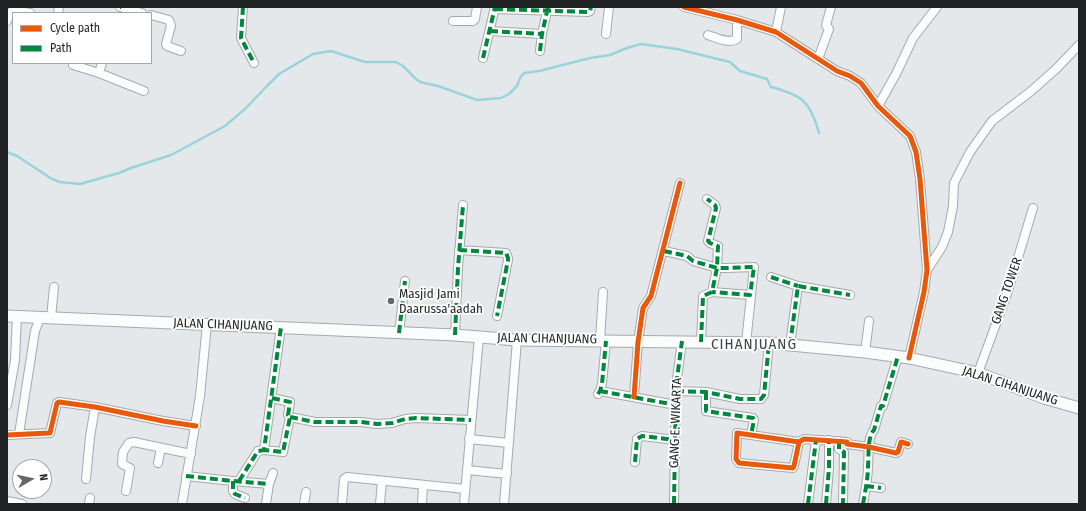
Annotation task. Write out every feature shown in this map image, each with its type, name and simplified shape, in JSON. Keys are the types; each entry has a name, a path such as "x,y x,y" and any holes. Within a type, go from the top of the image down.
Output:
{"main road":[{"name":"JALAN CIHANJUANG","path":"12,316 455,335 517,340 702,342 790,345 903,357 978,373 1044,398 1079,408"}],"street":[{"path":"120,7 138,12"},
{"path":"243,7 241,38 254,63"},
{"path":"453,21 474,21 477,7"},
{"path":"483,58 495,8 548,9 590,12 591,7"},
{"path":"606,34 609,7"},
{"path":"684,7 737,20 776,32 818,59 862,83 878,106 893,122 910,136 916,152 924,218 927,270 924,292 903,357 872,432 869,447 866,486 862,504"},
{"path":"776,32 781,7"},
{"path":"818,59 829,29 826,25 831,7"},
{"path":"878,106 914,38 937,7"},
{"path":"7,21 10,9 26,12"},
{"path":"540,51 542,34 548,9"},
{"path":"152,15 169,20 171,26 166,44 167,46 180,51"},
{"path":"708,35 729,41 737,39 737,20"},
{"path":"490,31 542,34"},
{"path":"927,270 942,247 948,232 953,206 954,183 970,152 992,121 1051,74 1079,45"},
{"path":"99,73 102,64"},
{"path":"73,65 99,73 144,92"},
{"path":"634,397 638,342 643,308 651,296 664,251 680,183"},
{"path":"707,199 715,205 716,208 708,241 718,246 717,268 712,292"},
{"path":"455,335 459,250 464,205"},
{"name":"GANG TOWER","path":"978,373 1008,291 1033,208"},
{"path":"459,250 508,255 497,316"},
{"path":"664,251 687,256 693,261 717,268 754,267 746,343"},
{"path":"771,278 798,286 850,295"},
{"path":"398,333 405,281"},
{"path":"790,345 798,286"},
{"path":"19,434 35,331 45,318 54,287"},
{"path":"603,292 603,341 599,392 676,405"},
{"path":"702,342 703,296 712,292 750,295"},
{"path":"7,405 15,360 12,316"},
{"path":"865,352 869,321"},
{"path":"182,504 196,426 207,324"},
{"path":"264,450 282,327"},
{"path":"464,504 478,337"},
{"path":"504,504 517,340"},
{"name":"GANG E. WIKARTA","path":"674,504 676,391 682,342"},
{"path":"676,391 706,392 750,400 762,399 764,395 769,344"},
{"path":"706,392 706,411 754,418 751,435"},
{"path":"245,498 235,494 233,491 236,481 258,451 284,451 290,417 288,415 289,401 272,398"},
{"path":"7,435 50,432 57,403 59,402 95,407 162,421 196,426"},
{"path":"86,479 90,437 95,407"},
{"path":"290,417 315,422 361,422 377,424 392,423 405,419 416,418 471,420"},
{"path":"799,442 793,468 739,463 736,459 737,432 799,442 804,439 847,442 847,444 896,453 898,452 902,442 908,444"},
{"path":"635,462 639,437 642,436 675,440"},
{"path":"469,439 509,443"},
{"path":"808,504 816,440"},
{"path":"826,504 829,468 829,440"},
{"path":"839,441 839,449 844,452 843,504"},
{"path":"126,492 130,468 122,464 123,452 129,443 134,442 190,454"},
{"path":"158,463 161,448"},
{"path":"467,470 507,474"},
{"path":"266,504 269,484 273,473"},
{"path":"186,476 269,484"},
{"path":"342,504 344,479 346,477 465,489"},
{"path":"380,504 382,481"},
{"path":"422,504 423,485"},
{"path":"866,486 881,488"},
{"path":"304,504 306,492"},
{"path":"7,501 22,504"}],"waterway":[{"path":"7,152 17,156 52,179 60,182 80,184 119,173 171,155 225,126 246,108 279,74 313,54 331,51 365,62 396,62 403,66 420,82 438,86 477,100 501,98 509,94 517,86 524,73 610,55 641,44 677,49 730,62 740,71 767,79 771,87 790,93 808,106 816,122 819,133"}],"marked path":[{"path":"243,7 241,38 254,63"},
{"path":"483,58 495,7"},
{"path":"540,51 548,7"},
{"path":"495,9 588,12 590,11 591,7"},
{"path":"490,31 542,34"},
{"path":"701,342 703,296 712,292 717,268 718,246 708,241 716,208 715,205 707,199"},
{"path":"455,335 463,205"},
{"path":"459,250 506,253 508,260 497,316"},
{"path":"664,251 687,256 693,261 717,268 754,267 750,295 712,292"},
{"path":"771,277 798,286"},
{"path":"399,333 405,281"},
{"path":"790,345 798,286 850,295"},
{"path":"272,398 290,402 288,415 290,417 283,452 264,450 281,327"},
{"path":"598,394 602,384 606,341"},
{"path":"674,504 676,386 682,341"},
{"path":"676,391 706,392 740,399 761,399 764,395 769,343"},
{"path":"863,504 868,476 870,437 874,430 881,406 883,406 898,356"},
{"path":"600,391 676,405"},
{"path":"706,392 706,411 753,418 754,420 751,435"},
{"path":"290,417 315,422 361,422 377,424 392,423 405,419 416,418 471,420"},
{"path":"635,462 637,439 642,436 675,440"},
{"path":"808,504 816,440"},
{"path":"826,504 829,468 829,440"},
{"path":"839,441 839,449 844,452 843,504"},
{"path":"239,481 258,451 264,450"},
{"path":"186,476 269,484"},
{"path":"233,481 233,491 235,494 245,498"},
{"path":"866,486 881,488"}],"cycle path":[{"path":"684,7 737,20 776,32 837,71 850,76 861,83 878,106 910,136 916,152 920,179 927,270 924,292 909,358"},
{"path":"634,397 638,342 643,308 651,296 680,183"},
{"path":"7,435 50,433 57,403 59,402 95,407 196,426"},
{"path":"799,442 793,468 739,463 736,459 737,433 799,442 804,439 847,442 847,444 896,453 898,452 901,442 908,444"}],"place":[{"name":"Masjid Jami Daarussa'aadah","path":"391,301"}],"district":[{"name":"CIHANJUANG","path":"754,345"}]}
